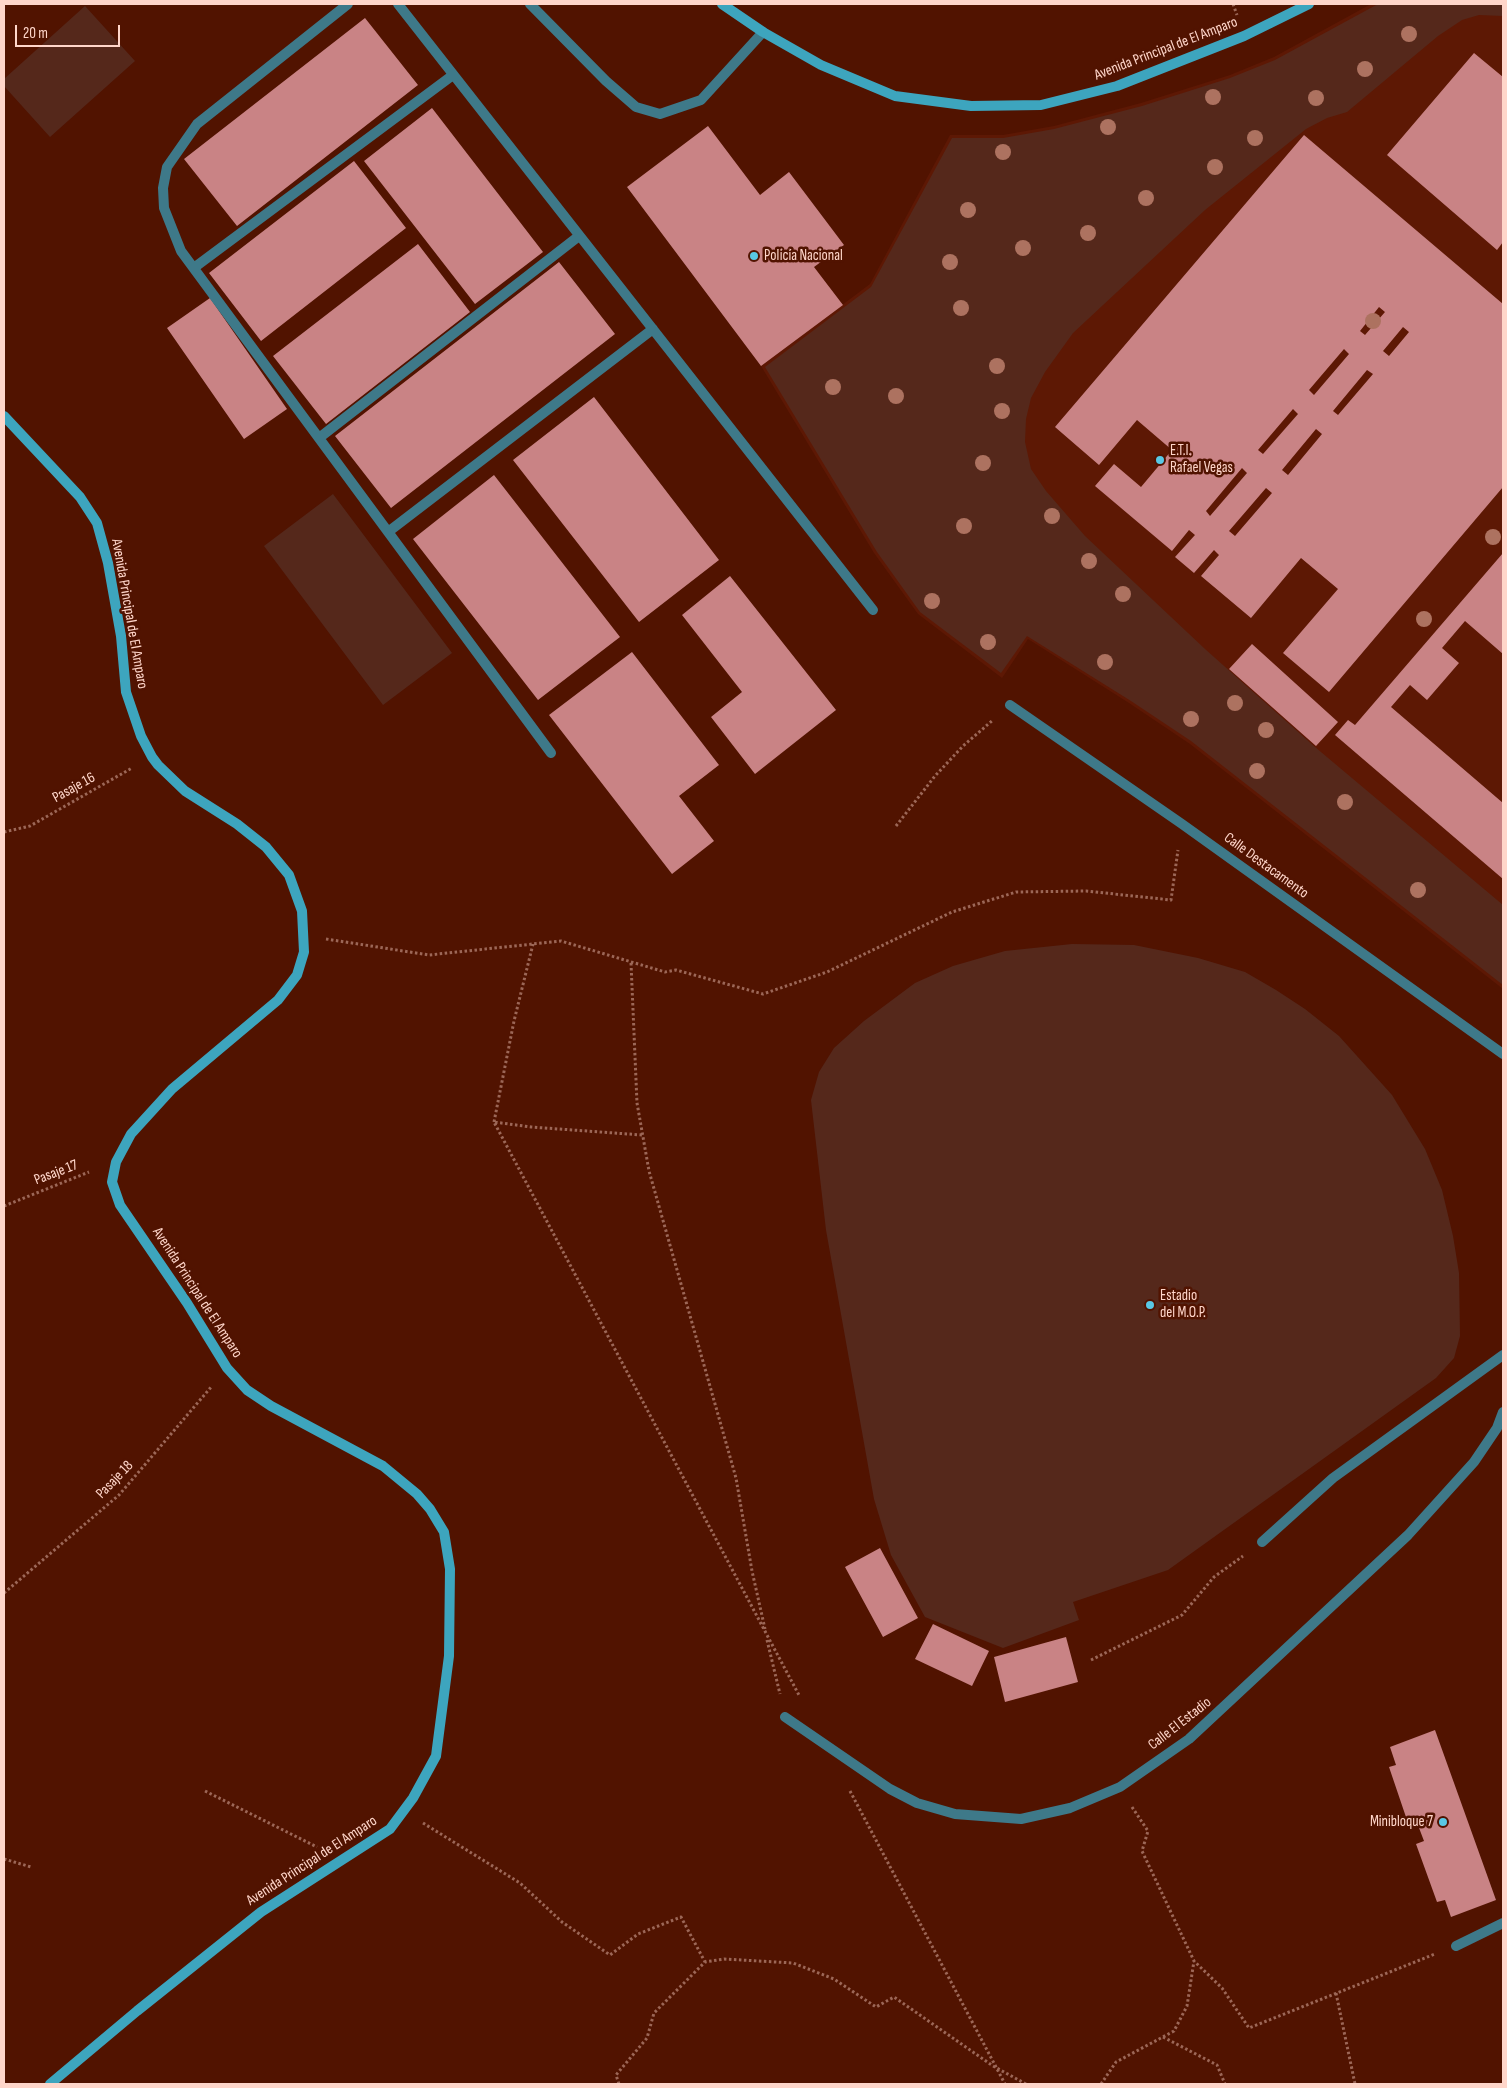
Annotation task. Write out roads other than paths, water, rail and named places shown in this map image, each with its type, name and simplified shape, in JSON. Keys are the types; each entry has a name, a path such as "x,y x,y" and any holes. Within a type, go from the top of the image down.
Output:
{"main road":[{"name":"Avenida Principal de El Amparo","path":"722,4 762,32 821,65 895,96 971,106 1041,105 1118,86 1244,36 1309,4"},
{"name":"Avenida Principal de El Amparo","path":"4,416 80,496 97,523 108,563 119,627 126,692 141,736 152,756 158,765 185,791 237,824 266,847 289,875 302,911 304,952 297,975 278,1000 172,1089 131,1134 116,1162 112,1182 120,1205 227,1368 247,1390 271,1406 383,1466 417,1494 430,1508 444,1532 450,1569 449,1656 436,1756 414,1798 390,1830 261,1912 137,2010 50,2084"}],"street":[{"path":"348,4 196,124 167,167 163,188 164,208 181,251 551,753"},
{"path":"398,4 873,610"},
{"path":"530,4 606,81 636,107 660,114 701,100 762,32"},
{"path":"195,268 453,74"},
{"path":"319,438 579,236"},
{"path":"388,532 653,329"},
{"name":"Calle Destacamento","path":"1010,705 1182,824 1503,1054"},
{"path":"1262,1542 1333,1478 1503,1355"},
{"name":"Calle El Estadio","path":"785,1717 890,1789 917,1803 955,1814 1021,1819 1070,1808 1120,1787 1189,1739 1408,1535 1474,1462 1497,1428 1503,1412"},
{"path":"1456,1946 1503,1923"}],"place":[{"name":"Policía Nacional","path":"754,256"},
{"name":"E.T.I. Rafael Vegas","path":"1160,460"},
{"name":"Estadio del M.O.P.","path":"1150,1305"},
{"name":"Minibloque 7","path":"1443,1822"}]}
